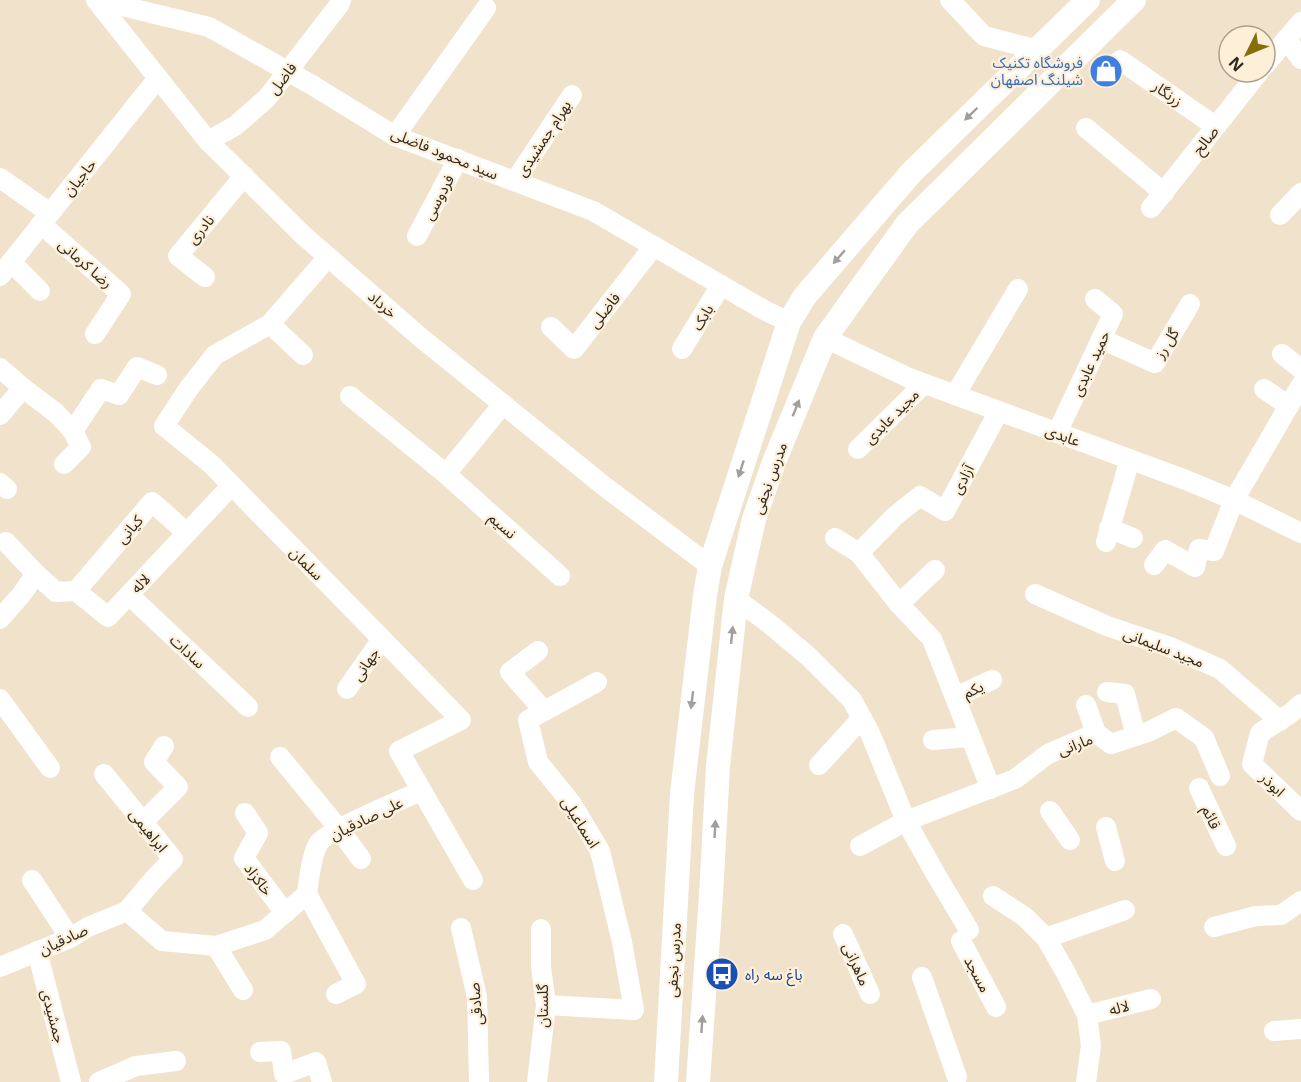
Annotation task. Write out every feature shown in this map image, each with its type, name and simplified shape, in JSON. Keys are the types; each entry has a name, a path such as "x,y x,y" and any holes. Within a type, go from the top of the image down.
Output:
{"main road":[{"name":"مدرس نجفی","path":"666,1082 682,794 705,596 710,566 789,322 805,296 911,173 1088,0"},
{"name":"مدرس نجفی","path":"698,1082 718,766 736,599 754,519 774,462 825,338 907,224 1134,0"},
{"path":"677,880 712,879"}],"street":[{"name":"سید محمود فاضلی","path":"97,0 209,27 288,71 395,136 593,211 764,310 789,322"},
{"name":"خرداد","path":"97,0 208,141 303,235 420,337 604,486 710,566"},
{"path":"950,0 984,36 1038,50"},
{"name":"فاضل","path":"208,141 236,126 267,98 338,2"},
{"path":"395,136 486,8"},
{"path":"1277,50 1301,22"},
{"path":"1286,39 1301,59"},
{"name":"زرنگار","path":"1120,60 1215,126"},
{"name":"حاجیان","path":"6,269 158,78"},
{"name":"صالح","path":"1151,208 1249,84"},
{"name":"بهرام جمشیدی","path":"515,181 572,95"},
{"path":"1086,128 1164,192"},
{"name":"فردوسی","path":"417,236 458,159"},
{"name":"نادری","path":"205,277 178,256 244,176"},
{"path":"0,178 46,218"},
{"path":"1280,215 1301,193"},
{"name":"رضا کرمانی","path":"46,218 121,294 94,334"},
{"name":"فاضلی","path":"551,327 574,349 654,246"},
{"name":"سلمان","path":"328,257 270,324 215,355 189,387 165,426 211,464 461,720 399,752 473,880"},
{"path":"6,269 40,291"},
{"name":"بابک","path":"682,349 721,285"},
{"path":"955,395 1018,289"},
{"name":"حمید عابدی","path":"1058,433 1113,314 1095,299"},
{"name":"گل رز","path":"1101,339 1155,363 1190,304"},
{"path":"270,324 303,355"},
{"name":"عابدی","path":"825,338 924,384 1186,480 1234,500 1301,533"},
{"path":"1282,354 1301,369"},
{"path":"73,431 101,389 119,395 137,367 157,375"},
{"path":"0,368 22,388 56,413 73,431 81,447 64,464"},
{"name":"مجید عابدی","path":"858,449 924,384"},
{"path":"1154,565 1165,550 1195,567 1199,549 1214,551 1234,500 1301,385"},
{"path":"0,415 22,388"},
{"path":"1264,389 1289,406"},
{"name":"نسیم","path":"350,396 446,474 560,576"},
{"path":"446,474 503,404"},
{"name":"آزادی","path":"859,553 895,516 920,496 945,512 999,411"},
{"path":"1130,459 1107,535 1133,538"},
{"name":"لاله","path":"6,542 56,592 76,591 108,617 232,485"},
{"name":"کیانی","path":"76,591 152,502 187,533"},
{"path":"835,538 859,553 899,604 932,639 991,789"},
{"path":"899,604 935,570"},
{"path":"0,619 36,574"},
{"name":"مجید سلیمانی","path":"1035,594 1107,626 1170,647 1220,669 1280,720"},
{"name":"سادات","path":"129,595 248,707"},
{"path":"736,599 808,656 852,700 870,733 906,821"},
{"name":"جهانی","path":"347,689 382,639"},
{"path":"538,651 510,672 544,711"},
{"name":"یکم","path":"955,697 992,680"},
{"name":"اسماعیلی","path":"546,1005 634,1010 622,942 600,851 572,804 538,762 528,720 597,682"},
{"path":"1107,692 1125,694 1136,736"},
{"path":"0,699 50,768"},
{"name":"ابوذر","path":"1301,704 1260,733 1252,764 1301,811"},
{"path":"1086,705 1096,734"},
{"path":"819,765 862,718"},
{"name":"مارانی","path":"860,846 906,821 1016,779 1048,754 1096,734 1111,744 1148,732 1176,718 1204,738 1220,776"},
{"path":"933,740 969,737"},
{"path":"143,822 178,787 154,762 164,746"},
{"path":"280,757 361,859"},
{"name":"ابراهیمی","path":"104,774 173,859 127,911"},
{"name":"قائم","path":"1199,789 1226,846"},
{"name":"علی صادقیان","path":"307,894 311,868 319,842 339,829 422,791"},
{"path":"1050,811 1070,840"},
{"name":"خاکزاد","path":"245,813 258,833 244,858 285,913"},
{"name":"مسجد","path":"906,821 935,873 996,1007"},
{"path":"1106,827 1115,861"},
{"path":"32,880 70,938"},
{"path":"127,911 162,941 216,946 265,930 307,894 356,984 336,994"},
{"path":"993,896 1025,917 1046,938 1066,973 1087,1015 1091,1046 1086,1082"},
{"path":"1214,927 1256,916 1281,915 1301,901"},
{"path":"1046,938 1125,910"},
{"name":"صادقیان","path":"0,967 127,911"},
{"name":"صادقی","path":"461,928 477,997 479,1082"},
{"name":"گلستان","path":"537,1082 546,1005 541,967 541,929"},
{"name":"ماهرانی","path":"843,934 870,994"},
{"path":"216,946 243,990"},
{"name":"جمشیدی","path":"37,951 71,1082"},
{"path":"922,977 957,1077"},
{"name":"لاله","path":"1087,1015 1151,999"},
{"path":"1274,1031 1301,1029"},
{"path":"260,1052 281,1051 284,1074 316,1062 322,1082"},
{"path":"99,1082 136,1066 176,1061"}],"place":[{"name":"فروشگاه تکنیک شیلنگ اصفهان","path":"1106,71"},
{"name":"باغ سه راه","path":"722,974"}]}
